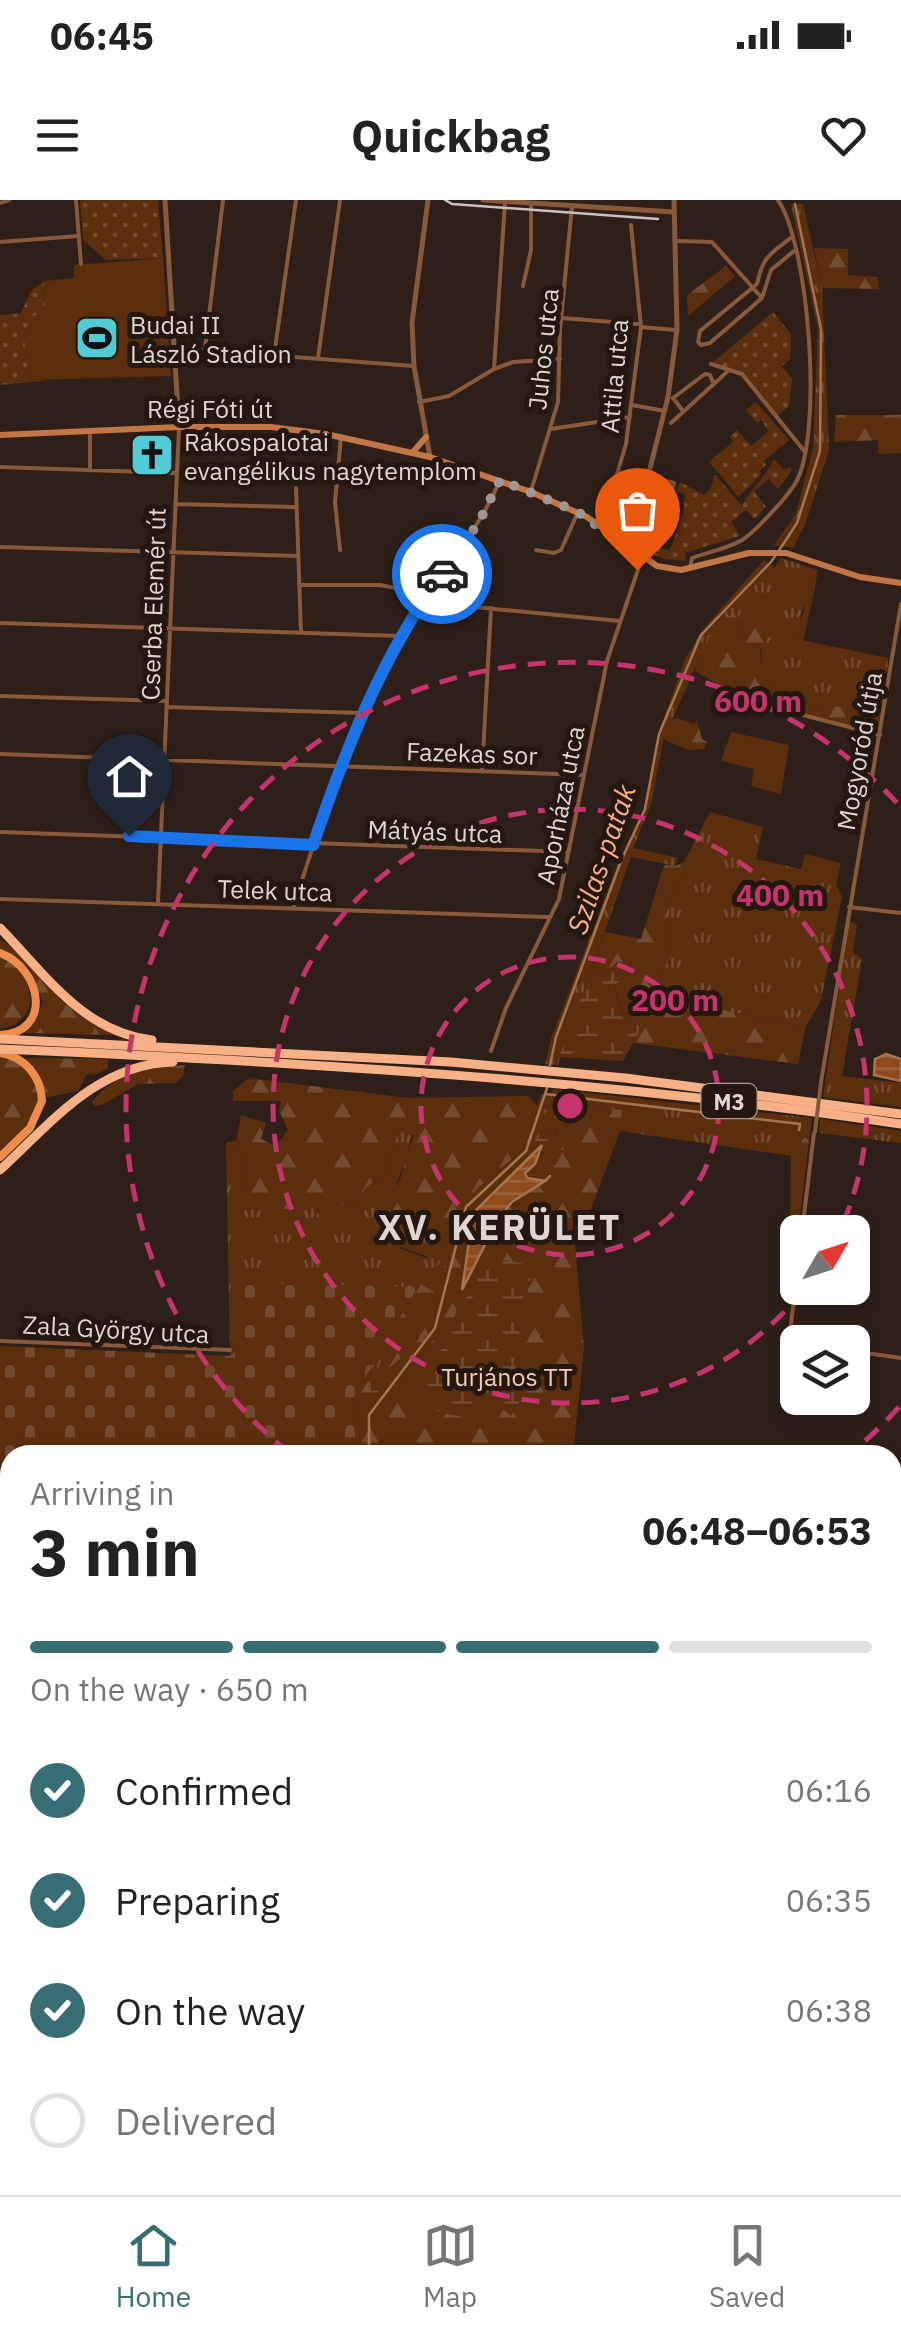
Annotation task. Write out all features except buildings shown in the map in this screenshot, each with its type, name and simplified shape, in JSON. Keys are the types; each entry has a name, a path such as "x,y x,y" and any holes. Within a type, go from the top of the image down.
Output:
{"highway":[{"path":"0,928 74,1006 95,1022 140,1039 194,1046"},
{"name":"M3","path":"0,1037 451,1062 901,1114"},
{"name":"M3","path":"0,1051 220,1058 541,1082 760,1104 901,1124"},
{"path":"0,1170 78,1100 114,1074 145,1064 212,1062 220,1058"}],"main road":[{"name":"Régi Fóti út","path":"0,435 179,427 271,428 341,436 430,457 531,492 578,512 642,558 669,570 768,552 860,577 901,583"},
{"path":"412,452 422,446 426,437"},
{"path":"0,952 27,971 36,994 30,1021 16,1032 0,1037"},
{"path":"0,1051 14,1056 34,1073 42,1102 30,1128 0,1156"}],"street":[{"path":"0,204 8,200"},
{"path":"76,200 81,264"},
{"path":"166,200 179,427"},
{"path":"205,350 223,200"},
{"path":"274,356 296,200"},
{"path":"318,358 340,200"},
{"path":"428,200 412,323 414,366 430,457"},
{"path":"483,200 674,212"},
{"path":"626,547 633,538 670,398 677,330 674,200"},
{"path":"690,568 692,558 748,535 795,484 805,452 810,328 792,237 785,210 778,200"},
{"path":"494,369 505,202"},
{"path":"523,286 531,250 524,202"},
{"name":"Juhos utca","path":"531,492 558,402 572,206"},
{"path":"656,211 674,226"},
{"name":"Attila utca","path":"599,525 624,454 632,405 640,326 630,225"},
{"path":"0,242 78,236"},
{"path":"792,237 760,264 756,284 700,332 698,342 710,343 762,298 771,270 794,251"},
{"path":"674,241 712,242 762,298"},
{"path":"562,318 677,330"},
{"path":"173,348 414,366"},
{"path":"419,402 449,396 494,369 522,360 560,359"},
{"path":"711,364 742,374 805,452"},
{"path":"671,422 727,372"},
{"path":"670,398 705,374 713,379 713,385"},
{"path":"670,398 683,411"},
{"path":"632,405 665,411"},
{"path":"551,429 630,417"},
{"name":"Cserba Elemér út","path":"158,903 179,427"},
{"path":"90,430 90,471"},
{"path":"340,550 336,485 341,436"},
{"path":"0,467 176,473"},
{"path":"648,476 674,483 658,548"},
{"path":"293,909 340,766 400,636 479,522 500,480"},
{"path":"296,488 300,634"},
{"path":"175,504 296,507"},
{"path":"536,550 554,554 561,550 578,512"},
{"path":"748,535 750,553"},
{"path":"0,548 298,556"},
{"name":"Aporháza utca","path":"491,1051 506,1008 558,900 607,662 642,558"},
{"path":"299,586 380,585 427,594"},
{"path":"422,602 620,620"},
{"name":"Mogyoród útja","path":"804,1215 821,1082 901,604"},
{"path":"482,772 491,608"},
{"path":"0,623 400,636"},
{"path":"0,696 364,714"},
{"path":"741,699 880,734"},
{"name":"Fazekas sor","path":"0,754 584,775"},
{"name":"Mátyás utca","path":"0,832 569,852"},
{"name":"Telek utca","path":"0,898 549,918"},
{"path":"849,907 901,913"},
{"name":"Zala György utca","path":"0,1341 230,1350"},
{"path":"870,1353 901,1358"}],"green space":[{"path":"80,200 158,200 163,258 106,260 83,240"},
{"path":"791,204 803,204 822,288 829,450 805,525 793,548 774,545 796,514 813,447 818,329"},
{"path":"814,248 848,249 848,275 878,277 879,289 822,288"},
{"name":"Budai II László Stadion","path":"163,258 171,376 30,380 25,340 30,323 45,305 44,281 74,278 74,265"},
{"path":"726,266 735,276 688,316 687,295"},
{"path":"44,281 45,305 30,323 25,348 30,380 51,380 0,385 0,315 21,313 31,291"},
{"path":"773,312 791,334 790,359 782,366 792,379 789,406 777,416 742,374 711,364"},
{"path":"756,402 789,440 764,461 761,474 739,497 709,462 733,442 730,437 737,430 751,446 769,431 746,410"},
{"path":"836,415 901,415 901,453 878,454 878,440 834,442"},
{"path":"774,459 784,470 792,470 778,489 769,479 754,491 766,507 754,519 746,510 731,522 740,536 685,553 686,561 664,559 641,550 640,545 670,550 683,514 685,495 676,491 680,482 704,495 715,475 742,506"},
{"path":"781,558 818,570 812,601 807,600 801,614 799,634 757,630 743,637 739,633 738,613 700,657 672,720 667,721 651,805 633,848 678,858 675,866 631,857 558,1065 545,1064 619,861 644,809 658,735 685,659 704,628 764,560 775,567"},
{"path":"807,600 812,601 803,641 769,637 760,651 761,663 775,682 769,705 741,697 695,671 710,636 730,616 738,613 742,637 760,625 796,635"},
{"path":"782,636 888,658 876,697 870,702 861,698 840,708 824,705 794,711 769,705 774,685 762,661 762,649 769,637"},
{"path":"888,658 877,732 794,711 824,705 842,707 844,694 853,688 870,702 876,697"},
{"path":"677,718 694,724 697,721 702,739 707,742 704,749 688,750 665,740 662,732 667,721"},
{"path":"731,732 789,745 781,794 751,786 754,769 721,761"},
{"path":"710,812 763,827 756,859 801,869 805,854 841,863 836,884 842,897 821,1001 805,1028 651,994 669,959 665,939 672,895"},
{"path":"684,862 685,872 672,895 665,939 669,959 651,994 805,1028 798,1064 633,1043 642,1026 622,1011 615,986 627,972 617,962 605,974 593,966 605,932 641,939 664,865"},
{"path":"849,921 857,925 853,952 862,959 842,1076 901,1083 901,1107 823,1097"},
{"path":"0,939 71,1006 117,1035 22,1033 36,1019 43,1002 29,968 0,949"},
{"path":"0,957 21,973 30,996 24,1017 0,1029"},
{"path":"627,961 627,972 615,986 617,999 626,1016 643,1025 623,1061 559,1057 593,966 604,974 617,962"},
{"path":"0,1057 29,1074 39,1092 39,1103 30,1125 0,1155"},
{"path":"108,1059 108,1068 86,1075 78,1091 44,1098 37,1073 25,1061"},
{"path":"185,1065 183,1076 176,1083 138,1084 102,1105 94,1106 92,1102 123,1078 145,1070"},
{"path":"249,1078 408,1098 528,1096 539,1108 525,1148 477,1189 463,1207 442,1259 448,1271 431,1329 413,1358 402,1357 386,1371 382,1365 387,1351 372,1362 418,1287 417,1282 432,1291 434,1286 428,1277 441,1261 388,1243 381,1224 413,1136 409,1129 412,1118 398,1130 387,1173 366,1187 354,1207 334,1202 323,1220 314,1208 249,1210 240,1195 243,1163 237,1140 241,1115 266,1123 261,1139 276,1146 288,1130 279,1111 281,1101 233,1101 233,1091"},
{"path":"552,1089 812,1118 809,1141 791,1140 792,1156 620,1131 621,1110 550,1102 529,1154 480,1206 468,1234 464,1230 434,1338 394,1388 390,1383 370,1391 370,1382 362,1380 372,1362 387,1350 387,1355 413,1358 431,1329 448,1271 432,1291 418,1284 240,1348 230,1356 226,1143 237,1140 243,1163 240,1195 354,1207 366,1187 387,1173 398,1130 415,1114 407,1159 392,1193 400,1248 426,1258 447,1248 463,1207 477,1189 525,1148 541,1094 551,1094"},
{"name":"Turjános TT","path":"550,1102 622,1110 620,1131 590,1212 572,1210 584,1348 574,1445 356,1445 352,1400 362,1380 370,1382 371,1391 381,1389 387,1380 395,1387 434,1338 463,1229 468,1234 463,1287 503,1216 543,1181 526,1178 524,1173 542,1152 549,1154 557,1131 553,1137 538,1134"},
{"path":"820,1119 901,1131 901,1143 819,1133"},
{"path":"564,1125 574,1135 568,1148 549,1154 542,1152 541,1146 473,1213 517,1166 538,1134 553,1137"},
{"path":"796,1130 809,1141 800,1215 790,1215 791,1140"},
{"path":"497,1259 522,1263 532,1274 520,1323 515,1370 525,1392 511,1416 503,1409 507,1387 496,1381 487,1388 471,1416 437,1411 422,1403 413,1389 447,1342 459,1302 468,1296 486,1262"},
{"path":"238,1283 418,1287 352,1400 356,1445 0,1445 0,1346 230,1356 240,1348"}],"shaded area":[{"path":"886,1054 901,1059 901,1081 874,1075 875,1059"},
{"path":"542,1145 535,1164 525,1173 527,1178 545,1181 512,1202 496,1223 462,1290 473,1213"}],"waterway":[{"name":"Szilas-patak","path":"550,1065 556,1037 621,861 645,809 659,734 701,635 771,562 797,523 820,451 821,329 795,204"},
{"name":"Szilas-patak","path":"369,1445 369,1415 435,1328 466,1207 526,1151 547,1088"},
{"path":"546,1094 800,1124 799,1130"},
{"path":"545,1181 550,1176"}],"tram line":[{"path":"445,200 452,204 658,219"}],"way so far":[{"path":"442,574 479,522 500,480 588,517 642,558 637,570"}],"place":[{"name":"Budai II László Stadion","path":"97,338"},
{"name":"Rákospalotai evangélikus nagytemplom","path":"152,455"}],"district":[{"name":"XV. KERÜLET","path":"500,1227"}],"route":[{"path":"129,836 313,845 340,766 400,636 442,574"}]}
